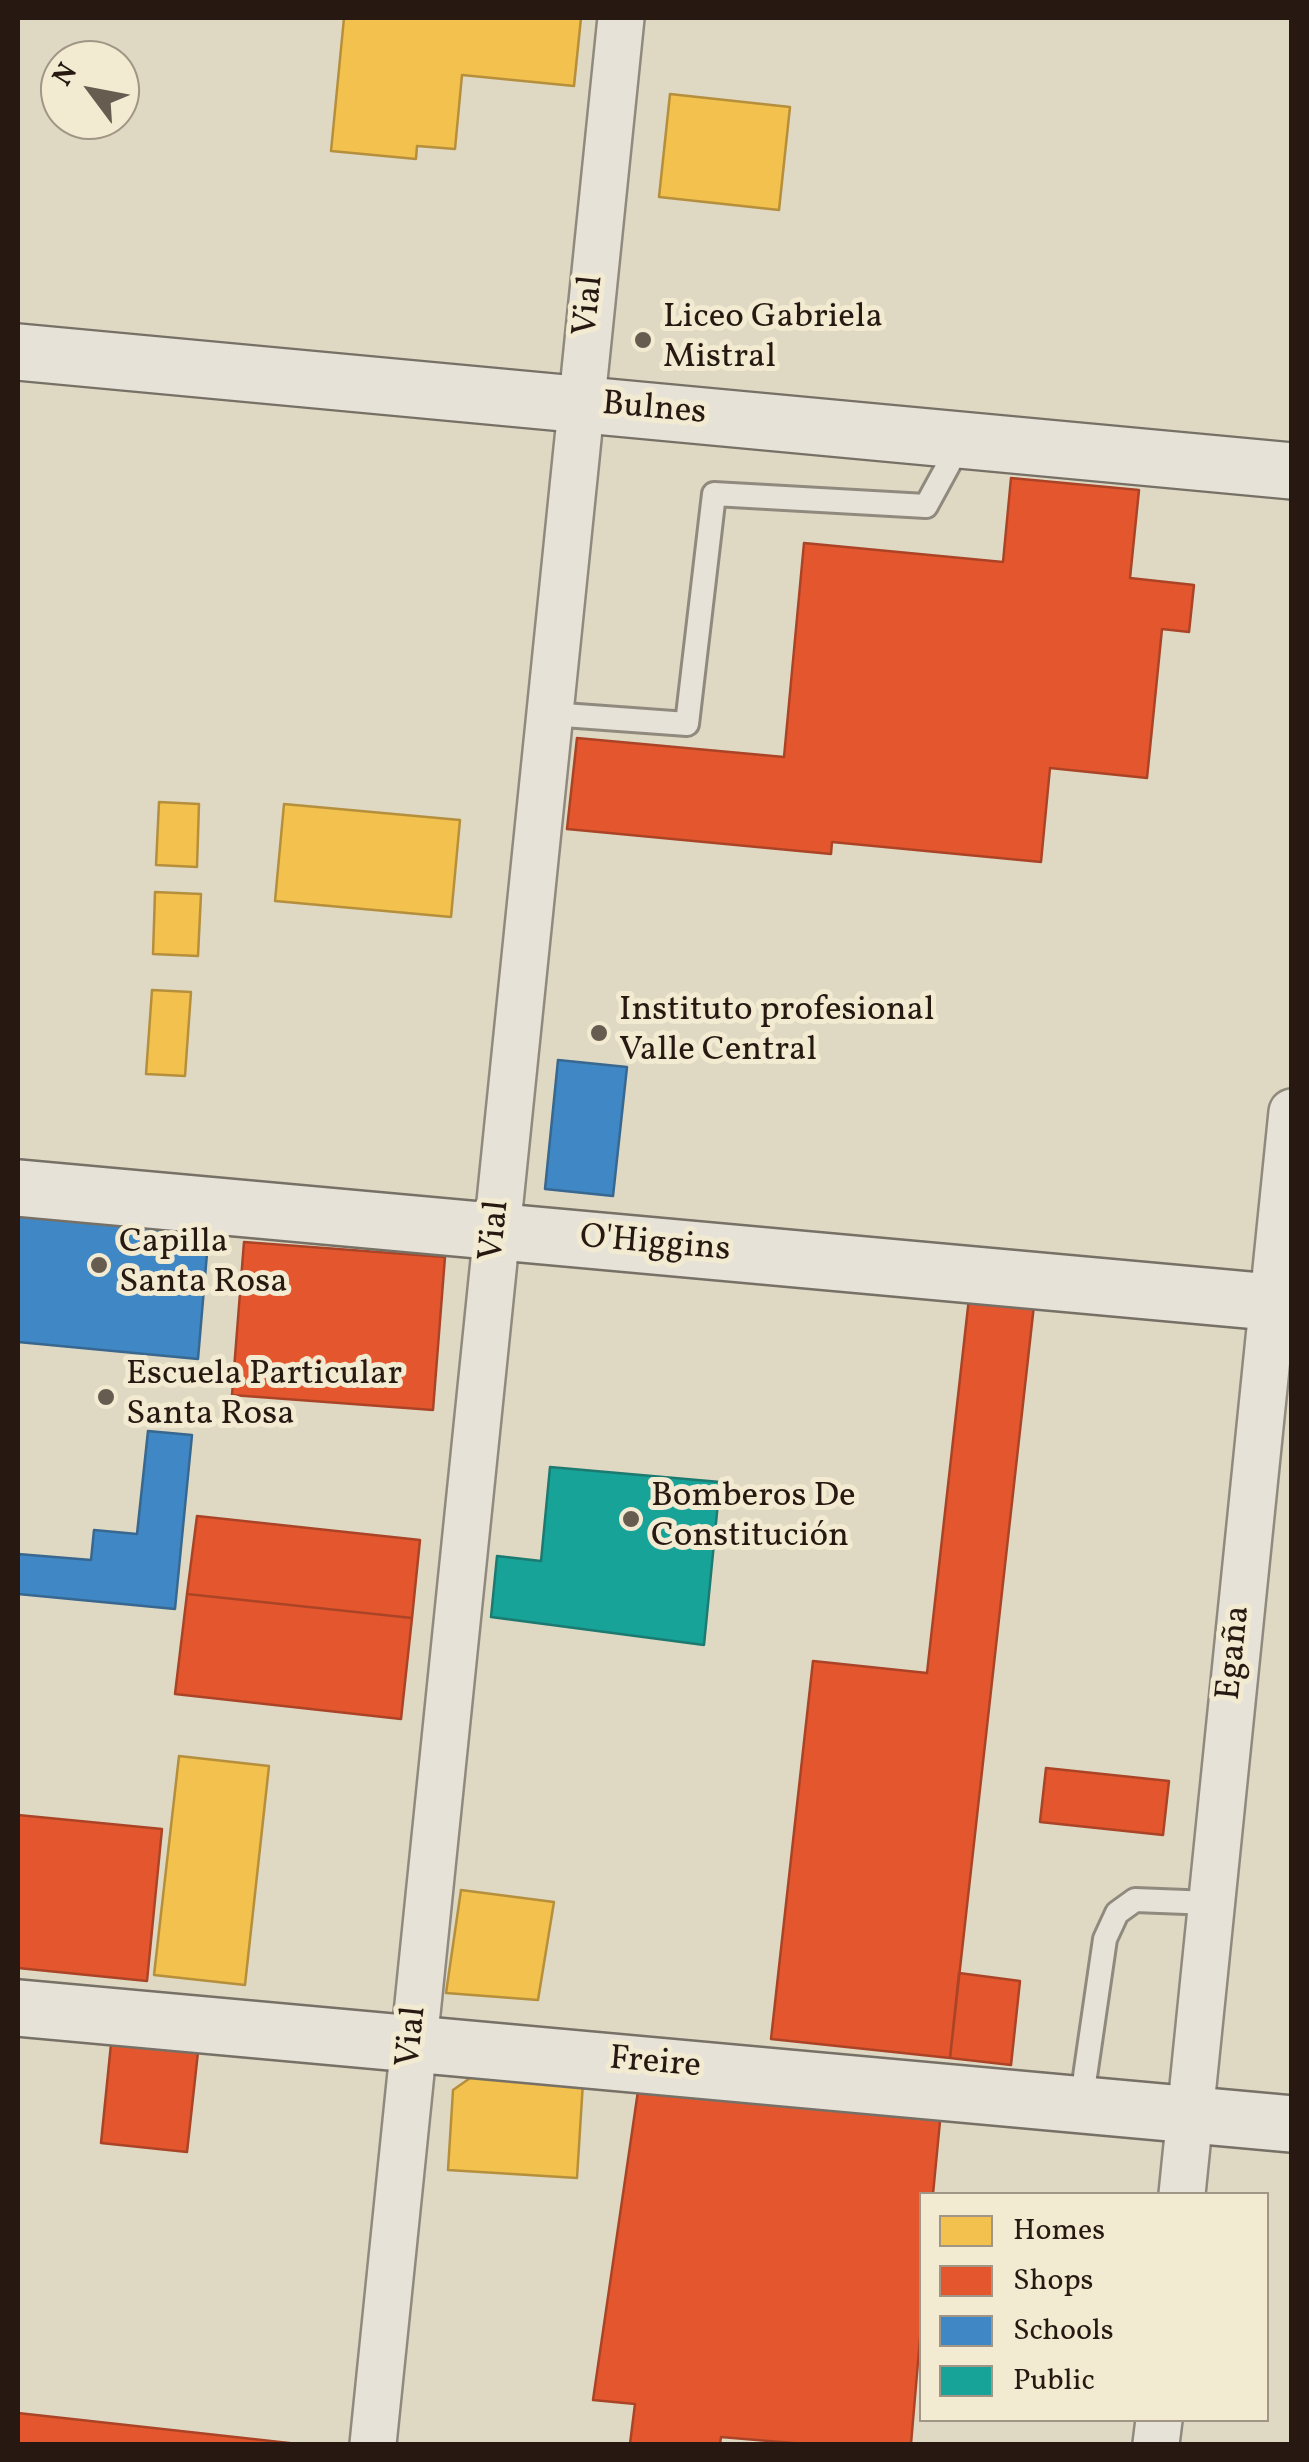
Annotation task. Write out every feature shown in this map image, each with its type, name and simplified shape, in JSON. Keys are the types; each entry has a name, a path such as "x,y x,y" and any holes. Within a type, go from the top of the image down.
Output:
{"main road":[{"name":"Bulnes","path":"18,352 1292,471"},
{"name":"O'Higgins","path":"18,1188 1282,1303"},
{"name":"Freire","path":"18,2008 1292,2124"}],"street":[{"name":"Vial","path":"372,2444 621,18"},
{"name":"Egaña","path":"1182,2192 1211,1904 1282,1303 1292,1112"}],"lane":[{"path":"550,714 687,724 714,494 926,506 962,440"},
{"path":"1080,2104 1105,1939 1118,1913 1135,1900 1211,1904"}],"building: Homes":[{"path":"344,18 581,18 574,86 462,75 455,149 417,146 416,159 331,151"},
{"path":"670,94 790,107 779,210 659,197"},
{"path":"159,802 199,804 197,867 156,865"},
{"path":"284,804 460,820 451,917 275,901"},
{"path":"155,892 201,894 198,956 153,954"},
{"path":"152,990 191,992 185,1076 146,1074"},
{"path":"179,1756 269,1766 245,1985 154,1975"},
{"path":"461,1890 554,1902 538,2000 446,1993"},
{"path":"473,2076 583,2082 577,2178 448,2170 453,2090"}],"building: Shops":[{"path":"1011,478 1139,490 1130,578 1194,585 1189,632 1162,629 1147,778 1050,768 1041,862 832,842 831,854 567,829 577,738 784,757 804,543 1003,562"},
{"path":"244,1242 445,1257 433,1410 232,1395"},
{"path":"969,1298 1034,1305 950,2058 771,2039 813,1661 927,1673"},
{"path":"197,1516 420,1540 412,1618 187,1594"},
{"path":"187,1594 412,1618 401,1719 175,1694"},
{"path":"1046,1768 1169,1781 1163,1835 1040,1822"},
{"path":"18,1815 162,1829 147,1981 18,1968"},
{"path":"959,1973 1020,1981 1011,2065 950,2058"},
{"path":"111,2044 198,2052 187,2152 101,2143"},
{"path":"638,2091 941,2111 933,2192 919,2192 919,2350 911,2444 804,2444 721,2437 720,2444 630,2444 635,2404 593,2400"},
{"path":"18,2413 298,2444 18,2444"}],"building: Schools":[{"path":"558,1060 627,1067 613,1196 545,1189"},
{"path":"18,1215 209,1230 198,1359 18,1342"},
{"path":"148,1431 192,1435 175,1609 18,1594 18,1554 91,1560 94,1530 137,1534"}],"building: Public":[{"name":"Bomberos De Constitución","path":"550,1467 720,1482 704,1645 491,1617 497,1556 541,1561"}],"place":[{"name":"Liceo Gabriela Mistral","path":"643,340"},
{"name":"Instituto profesional Valle Central","path":"599,1033"},
{"name":"Capilla Santa Rosa","path":"99,1265"},
{"name":"Escuela Particular Santa Rosa","path":"106,1397"},
{"name":"Bomberos De Constitución","path":"631,1519"}]}
